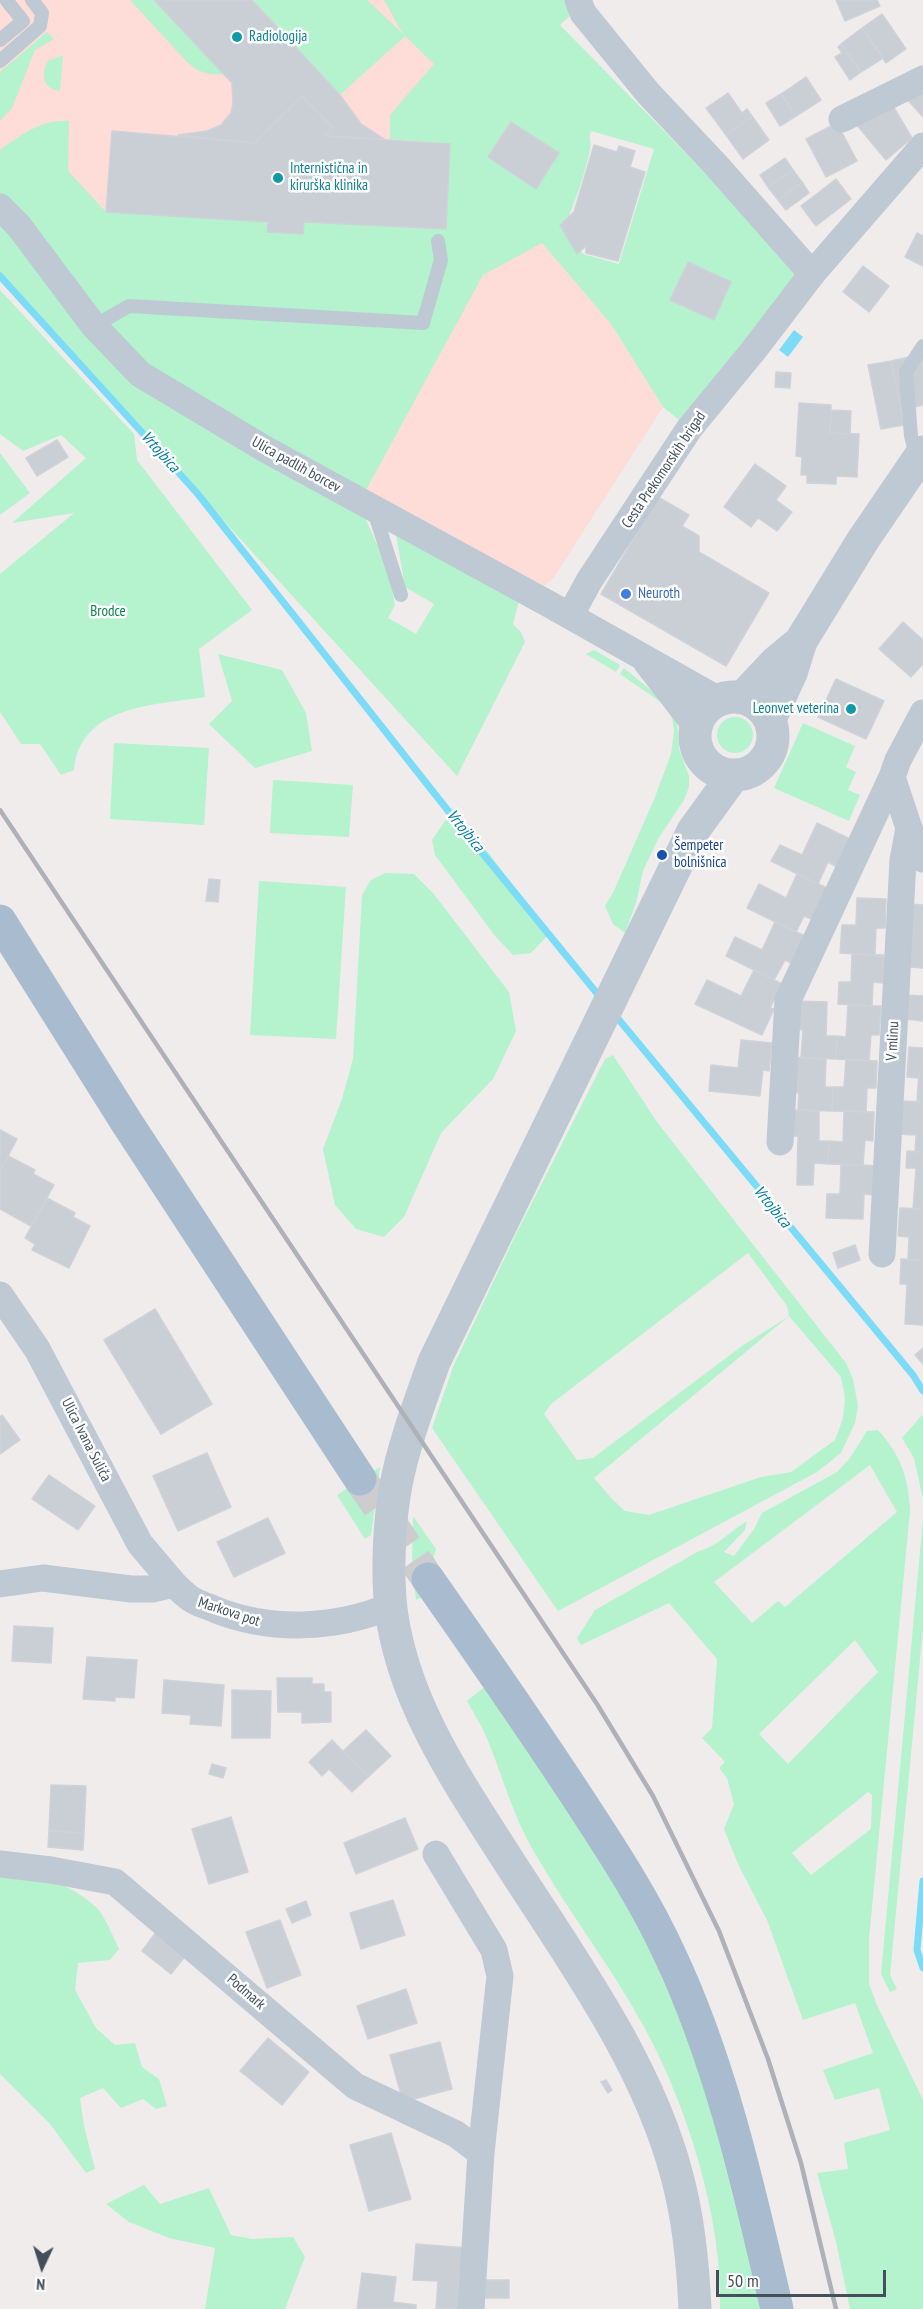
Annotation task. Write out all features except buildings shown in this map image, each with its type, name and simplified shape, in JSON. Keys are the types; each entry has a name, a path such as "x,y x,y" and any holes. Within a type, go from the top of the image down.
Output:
{"main road":[{"path":"0,921 128,1123 360,1479"},
{"path":"428,1579 572,1788 629,1877 670,1955 689,2000 719,2085 744,2170 777,2309"}],"street":[{"path":"578,0 583,13 648,93 715,164 812,274"},
{"path":"842,119 923,80"},
{"name":"Cesta Prekomorskih brigad","path":"570,615 689,429 812,274 923,146"},
{"name":"Ulica padlih borcev","path":"0,207 18,225 94,326 140,375 265,449 570,615 645,659 730,699"},
{"path":"770,719 791,673 801,641 863,540 920,456"},
{"path":"730,699 758,705 770,719 773,730 773,741 764,762 755,770 733,776 717,772 704,762 696,745 696,726 700,715 708,706 730,699 801,641"},
{"name":"Ulica padlih borcev","path":"645,659 696,726"},
{"path":"780,1142 788,1000 898,760 923,713"},
{"path":"693,831 704,762"},
{"path":"695,2309 690,2242 677,2176 661,2127 632,2062 599,2004 482,1820 416,1703 402,1660 391,1606 390,1550 395,1486 434,1362 693,831 733,776"},
{"name":"V mlinu","path":"892,777 909,828 923,859"},
{"name":"V mlinu","path":"882,1254 903,860 909,828"},
{"name":"Ulica Ivana Suliča","path":"0,1295 37,1348 140,1544 174,1584"},
{"path":"0,1584 43,1578 131,1589 152,1589 174,1584"},
{"name":"Markova pot","path":"174,1584 192,1600 227,1614 266,1624 314,1625 351,1620 391,1606"},
{"path":"436,1854 494,1950 500,1976 481,2153 471,2309"},
{"name":"Podmark","path":"0,1864 51,1870 115,1882 356,2086 456,2134 481,2153"}],"lane":[{"path":"0,61 40,26 42,12 32,0"},
{"path":"0,40 23,21 7,1"},
{"path":"94,326 129,306 423,323 441,260 438,241"},
{"path":"920,456 911,436 906,372 923,346"},
{"path":"373,508 401,595"}],"shaded area":[{"path":"0,0 551,0 473,108 476,125 542,243 611,324 663,407 553,579 532,594 360,501 0,254"}],"green space":[{"path":"130,0 154,0 223,74 204,73 188,63"},
{"path":"253,0 367,0 403,34 384,0 578,0 581,6 560,25 726,194 809,274 688,427 663,407 611,324 542,243 483,275 360,501 357,500 389,571 395,605 388,618 416,634 434,604 405,587 395,529 519,601 513,624 521,632 525,642 457,776 0,276 0,150 41,125 69,121 68,171 106,212 268,222 268,232 303,234 304,222 450,144 390,139 390,115 434,64 405,36 340,95","holes":["591,131 654,149 619,264 583,254 565,226 585,168"]},
{"path":"47,32 54,39 35,50 12,108 0,121 0,72"},
{"path":"63,55 60,91 54,90 47,84 44,71 48,61"},
{"name":"Brodce","path":"0,290 134,434 137,460 252,610 199,649 205,697 143,706 105,720 90,732 79,749 74,770 61,775 40,744 21,744 0,712 0,574 74,513 12,523 86,458 61,435 23,451 0,434"},
{"path":"0,453 30,493 0,515"},
{"path":"594,650 620,665 616,672 586,654"},
{"path":"218,654 282,670 306,713 312,751 255,768 209,724 232,701"},
{"path":"624,668 663,700 677,718 679,749 689,776 689,787 684,800 658,839 643,871 636,903 625,933 613,924 605,906 613,893 655,797 671,754 674,731 672,718 665,705 620,674"},
{"path":"735,717 747,723 753,735 747,747 735,753 723,747 717,735 723,723"},
{"path":"803,723 855,746 846,767 856,772 848,790 860,795 849,821 774,788"},
{"path":"114,743 209,748 204,825 110,819"},
{"path":"273,780 353,785 349,837 270,833"},
{"path":"454,808 550,933 531,953 513,955 495,936 435,855 432,840"},
{"path":"385,873 414,874 433,893 509,992 516,1031 493,1079 441,1133 404,1217 384,1237 356,1229 335,1205 323,1149 342,1099 353,1059 362,895 371,880"},
{"path":"259,881 346,887 336,1039 250,1035"},
{"path":"613,1055 657,1122 846,1363 853,1379 858,1406 855,1423 841,1453 817,1472 558,1611 432,1428 453,1367 516,1234 605,1059","holes":["748,1253 787,1306 789,1316 742,1346 593,1458 577,1460 544,1414 551,1404","789,1316 841,1377 845,1397 843,1418 835,1440 791,1472 761,1477 649,1515 625,1511 594,1478"]},
{"path":"923,1414 923,1499 914,1458 902,1438"},
{"path":"878,1430 898,1457 908,1488 910,1511 869,1939 869,1984 923,2100 923,2309 850,2309 836,2242 817,2173 848,2169 844,2143 890,2130 879,2088 835,2100 823,2070 873,2053 855,2003 803,2020 767,1920 738,1864 724,1829 734,1804 727,1778 719,1768 725,1762 702,1738 712,1728 717,1659 669,1603 581,1645 577,1638 595,1610 711,1546 747,1521 745,1530 724,1552 734,1556 754,1529 762,1513 837,1472 850,1458 867,1431","holes":["870,1465 897,1512 785,1607 778,1601 752,1623 714,1582","855,1640 878,1672 788,1764 759,1734","868,1792 872,1795 871,1829 811,1875 792,1853"]},
{"path":"380,1467 371,1535 365,1539 337,1495"},
{"path":"413,1516 436,1549 422,1597 416,1600 412,1565"},
{"path":"923,1519 923,1628 890,1975 897,1989 890,1992 881,1974"},
{"path":"487,1685 637,1920 688,2038 710,2106 762,2309 720,2309 719,2275 709,2201 688,2127 660,2058 644,2027 618,1982 546,1872 520,1823 486,1736 467,1701"},
{"path":"0,1865 39,1875 64,1886 76,1892 100,1912 119,1949 110,1960 78,1963 75,1990 96,2028 115,2045 135,2043 142,2067 159,2079 167,2106 156,2109 143,2099 121,2108 103,2088 80,2098 84,2126 95,2169 86,2173 50,2124 0,2074"},
{"path":"144,2185 160,2204 209,2188 231,2235 252,2239 293,2237 305,2257 285,2309 205,2309 215,2248 169,2238 129,2222 106,2204"}],"water":[{"path":"794,330 803,337 788,357 779,350"}],"waterway":[{"name":"Vrtojbica","path":"0,276 197,493 457,822 600,997"},
{"name":"Vrtojbica","path":"615,1015 913,1375 923,1391"},
{"path":"923,1881 917,1950 923,1968"}],"tunnel":[{"path":"360,1479 428,1579"}],"railway":[{"path":"0,810 597,1704 653,1796 719,1931 768,2059 801,2163 836,2309"}],"place":[{"name":"Radiologija","path":"237,37"},
{"name":"Internistična in kirurška klinika","path":"278,178"},
{"name":"Neuroth","path":"626,594"},
{"name":"Leonvet veterina","path":"851,709"},
{"name":"Šempeter bolnišnica","path":"662,855"}]}
